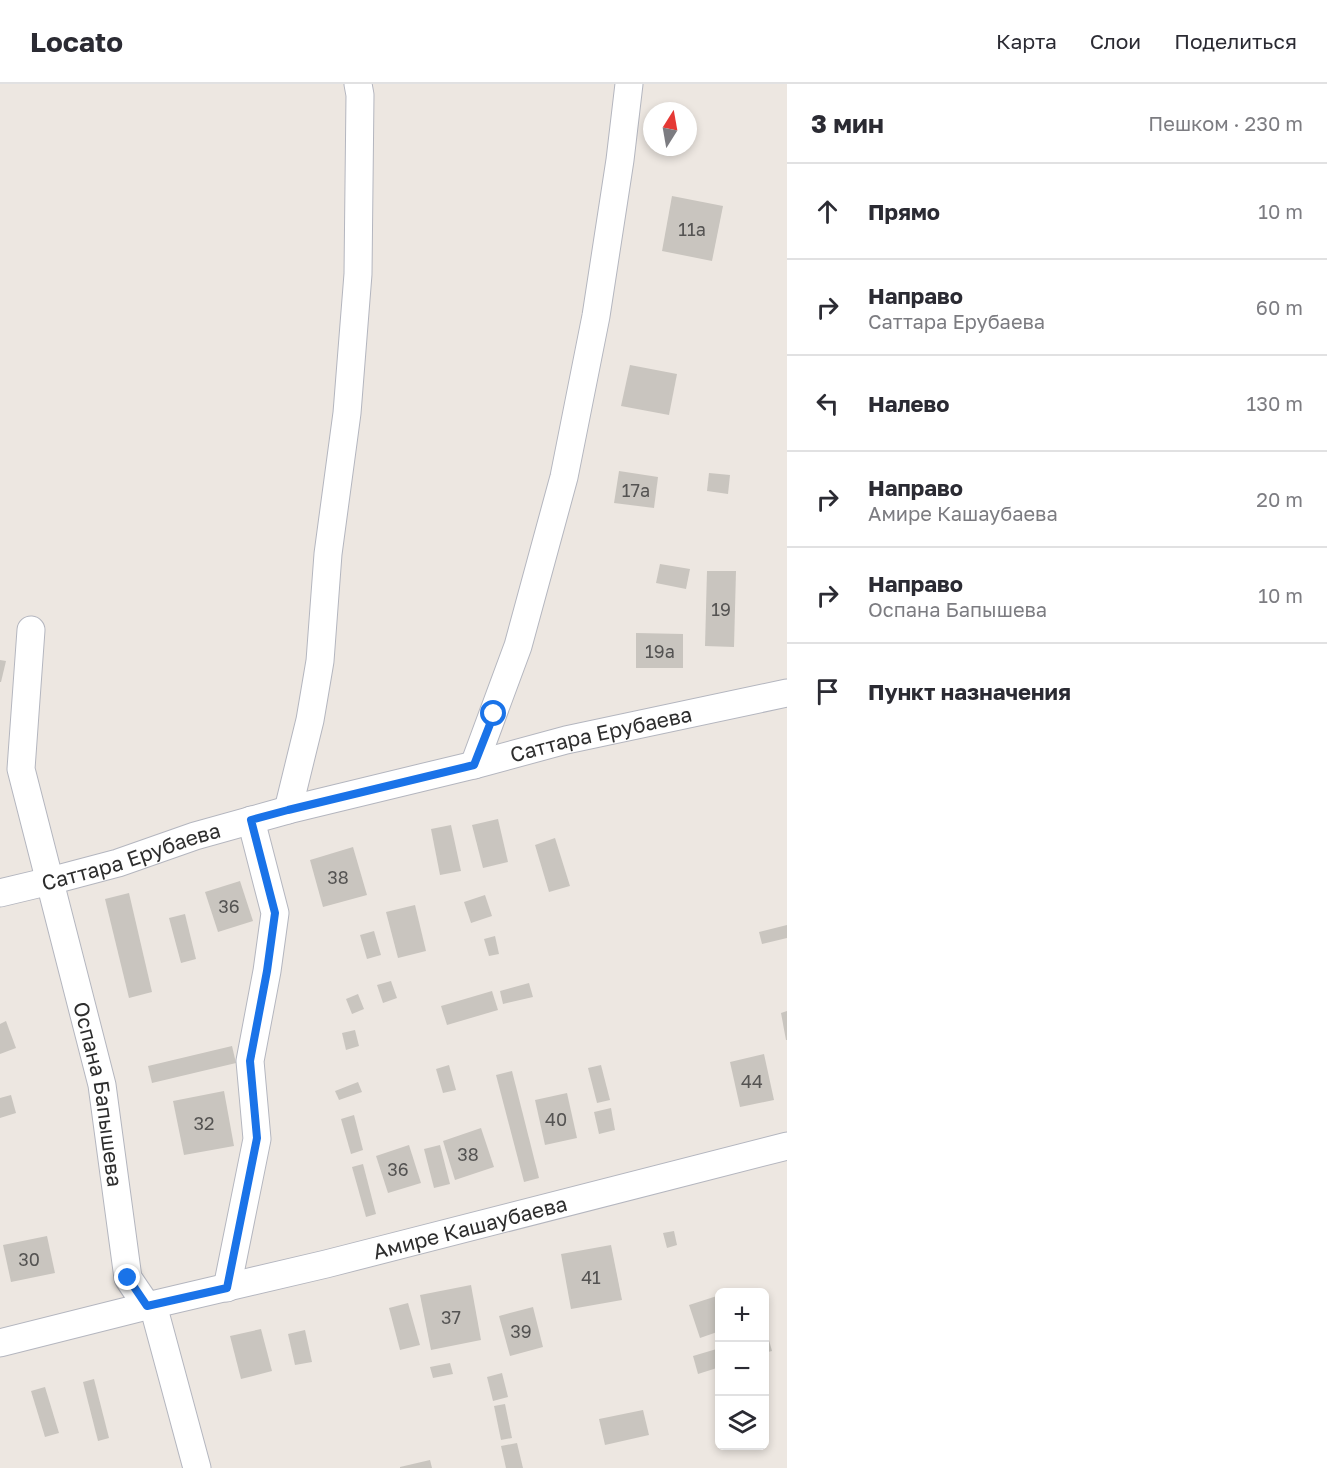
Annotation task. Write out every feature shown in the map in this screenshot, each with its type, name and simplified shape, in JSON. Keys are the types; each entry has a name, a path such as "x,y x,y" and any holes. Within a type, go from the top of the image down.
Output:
{"street":[{"path":"288,810 310,720 320,661 328,554 347,413 358,274 360,95 358,84"},
{"path":"474,765 518,646 564,477 596,316 629,84"},
{"name":"Оспана Бапышева","path":"31,630 21,769 102,1085 128,1278 150,1306 197,1468"},
{"name":"Саттара Ерубаева","path":"0,893 118,863 195,836 251,820 566,740 783,699"},
{"path":"227,1288 257,1138 250,1061 275,913 251,820"},
{"name":"Амире Кашаубаева","path":"0,1343 326,1264 787,1146"}],"building":[{"path":"672,196 723,206 712,261 662,251"},
{"path":"630,365 677,374 669,415 621,406"},
{"path":"619,471 658,477 654,508 614,503"},
{"path":"709,473 730,475 728,494 707,491"},
{"path":"660,564 690,569 686,589 656,583"},
{"path":"707,571 736,571 734,647 705,646"},
{"path":"636,633 683,634 683,668 636,668"},
{"path":"0,660 6,661 1,682 0,682"},
{"path":"498,819 508,862 483,868 472,825"},
{"path":"451,825 461,871 440,875 431,829"},
{"path":"555,838 570,886 549,892 535,845"},
{"path":"353,847 367,895 323,907 310,860"},
{"path":"240,881 253,921 218,932 205,892"},
{"path":"129,893 152,992 129,998 105,899"},
{"path":"485,895 492,916 471,923 464,902"},
{"path":"415,905 426,951 398,958 386,912"},
{"path":"185,914 196,959 181,963 169,918"},
{"path":"787,925 787,938 762,944 759,932"},
{"path":"374,931 381,955 367,959 360,935"},
{"path":"495,936 499,954 489,956 484,939"},
{"path":"391,981 397,998 383,1003 377,985"},
{"path":"529,983 533,997 503,1004 500,991"},
{"path":"492,991 498,1010 447,1025 441,1006"},
{"path":"358,994 364,1009 352,1014 346,999"},
{"path":"787,1011 787,1040 786,1040 781,1013"},
{"path":"6,1021 16,1048 0,1054 0,1024"},
{"path":"355,1030 359,1046 346,1050 342,1033"},
{"path":"232,1046 236,1063 152,1083 148,1066"},
{"path":"764,1054 774,1100 740,1107 730,1062"},
{"path":"449,1065 456,1090 443,1093 436,1069"},
{"path":"601,1065 610,1100 597,1103 588,1068"},
{"path":"512,1071 539,1178 524,1182 496,1075"},
{"path":"358,1082 362,1092 339,1100 335,1091"},
{"path":"224,1091 234,1146 184,1155 173,1101"},
{"path":"567,1093 577,1138 545,1145 535,1100"},
{"path":"11,1095 16,1113 0,1118 0,1098"},
{"path":"611,1108 615,1130 599,1134 594,1112"},
{"path":"354,1115 363,1150 351,1154 341,1119"},
{"path":"481,1128 494,1167 455,1180 443,1141"},
{"path":"409,1145 421,1183 388,1193 376,1156"},
{"path":"440,1145 450,1184 434,1188 424,1149"},
{"path":"363,1164 376,1214 366,1217 352,1167"},
{"path":"674,1231 677,1245 667,1248 663,1233"},
{"path":"47,1236 55,1273 11,1282 3,1245"},
{"path":"611,1245 622,1300 571,1309 561,1254"},
{"path":"471,1285 481,1340 431,1350 420,1295"},
{"path":"715,1297 715,1333 700,1338 689,1305"},
{"path":"408,1303 420,1345 400,1350 389,1308"},
{"path":"533,1307 543,1347 510,1356 499,1316"},
{"path":"261,1329 272,1371 241,1379 230,1336"},
{"path":"305,1330 312,1362 295,1365 288,1334"},
{"path":"715,1349 715,1369 698,1374 693,1356"},
{"path":"450,1363 453,1374 433,1378 430,1367"},
{"path":"502,1373 508,1397 493,1401 487,1377"},
{"path":"94,1379 109,1438 98,1441 83,1382"},
{"path":"45,1387 59,1433 45,1437 31,1391"},
{"path":"505,1404 512,1438 501,1440 494,1406"},
{"path":"643,1410 649,1435 605,1445 599,1419"},
{"path":"517,1443 523,1468 506,1468 501,1446"},
{"path":"430,1460 432,1468 400,1468 400,1467"}],"route":[{"path":"128,1278 147,1306 227,1288 257,1138 250,1061 275,913 251,820 474,765 494,714"}]}
